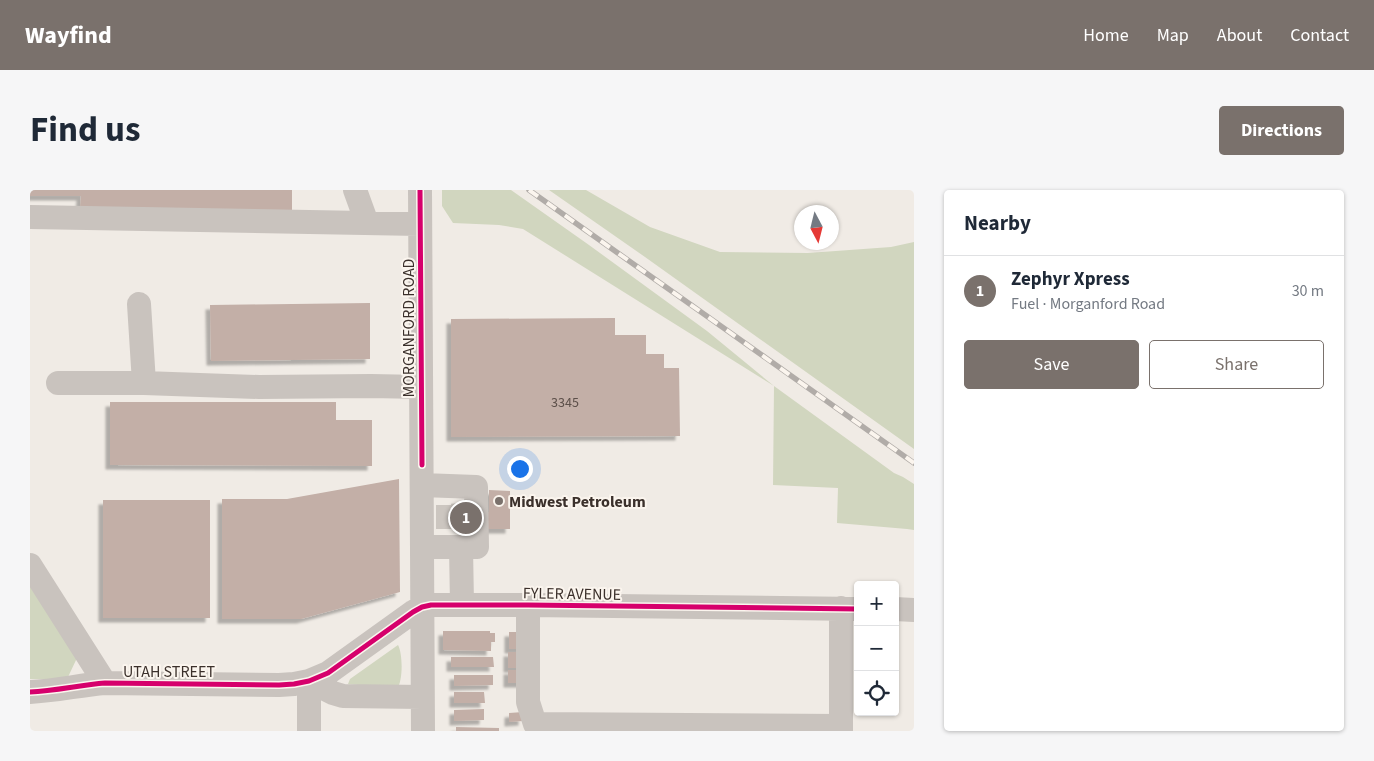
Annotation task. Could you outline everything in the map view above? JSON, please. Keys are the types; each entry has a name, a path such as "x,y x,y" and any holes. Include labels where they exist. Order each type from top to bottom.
{"street":[{"path":"356,190 367,223"},
{"name":"MORGANFORD ROAD","path":"420,190 423,731"},
{"path":"30,217 420,224"},
{"path":"139,304 144,383"},
{"path":"58,383 144,383 259,387 421,387"},
{"path":"422,485 456,498 476,487 477,547 458,538 422,547"},
{"path":"458,538 462,604"},
{"path":"30,565 105,684"},
{"name":"FYLER AVENUE","path":"309,681 328,673 403,618 422,607 462,604 850,608"},
{"path":"528,605 528,702 536,727 842,729 850,608"},
{"path":"899,609 914,610"},
{"path":"308,731 309,681 332,693 344,696 422,696"},
{"name":"UTAH STREET","path":"30,692 105,684 279,685 309,681"}],"green space":[{"path":"442,190 511,190 707,331 774,386 523,229 499,225 453,223 442,206"},
{"path":"549,190 586,190 650,227 720,252 808,253 891,247 914,242 914,449 645,257"},
{"path":"774,386 894,473 914,484 914,530 837,523 838,488 773,485"},
{"path":"30,586 77,658 68,677 64,679 30,679"},
{"path":"398,645 402,667 397,689 348,684 350,679"}],"building":[{"path":"30,190 292,190 292,210 80,208 81,196 30,196"},
{"path":"370,303 370,359 211,361 210,305"},
{"path":"615,318 615,335 646,335 646,354 664,354 664,368 679,368 680,436 451,437 451,319"},
{"path":"110,402 336,402 336,420 372,420 372,466 110,465"},
{"path":"399,479 400,592 301,619 222,619 222,499 287,499"},
{"name":"Midwest Petroleum","path":"489,490 510,491 510,529 485,529 485,512 489,512"},
{"path":"103,500 210,500 210,618 103,618"},
{"path":"443,631 490,631 490,633 495,633 495,642 491,642 491,651 443,650"},
{"path":"509,632 523,632 523,649 509,649"},
{"path":"508,652 523,652 523,668 508,668"},
{"path":"451,657 493,657 494,667 451,667"},
{"path":"508,670 523,670 523,683 508,683"},
{"path":"454,675 493,675 493,685 454,686"},
{"path":"454,692 484,692 485,703 454,703"},
{"path":"484,709 484,720 454,721 454,710"},
{"path":"523,712 523,721 509,722 509,713"},
{"path":"456,727 499,728 499,731 456,731"}],"tunnel":[{"path":"463,503 465,533"},
{"path":"448,505 448,533"}],"railway":[{"path":"529,190 914,463"}],"cycle path":[{"path":"420,190 422,465"},
{"path":"30,692 105,683 279,685 309,681 328,673 413,612 431,605 854,609"}],"place":[{"name":"Midwest Petroleum","path":"499,501"},
{"name":"Zephyr Xpress","path":"466,518"}]}
